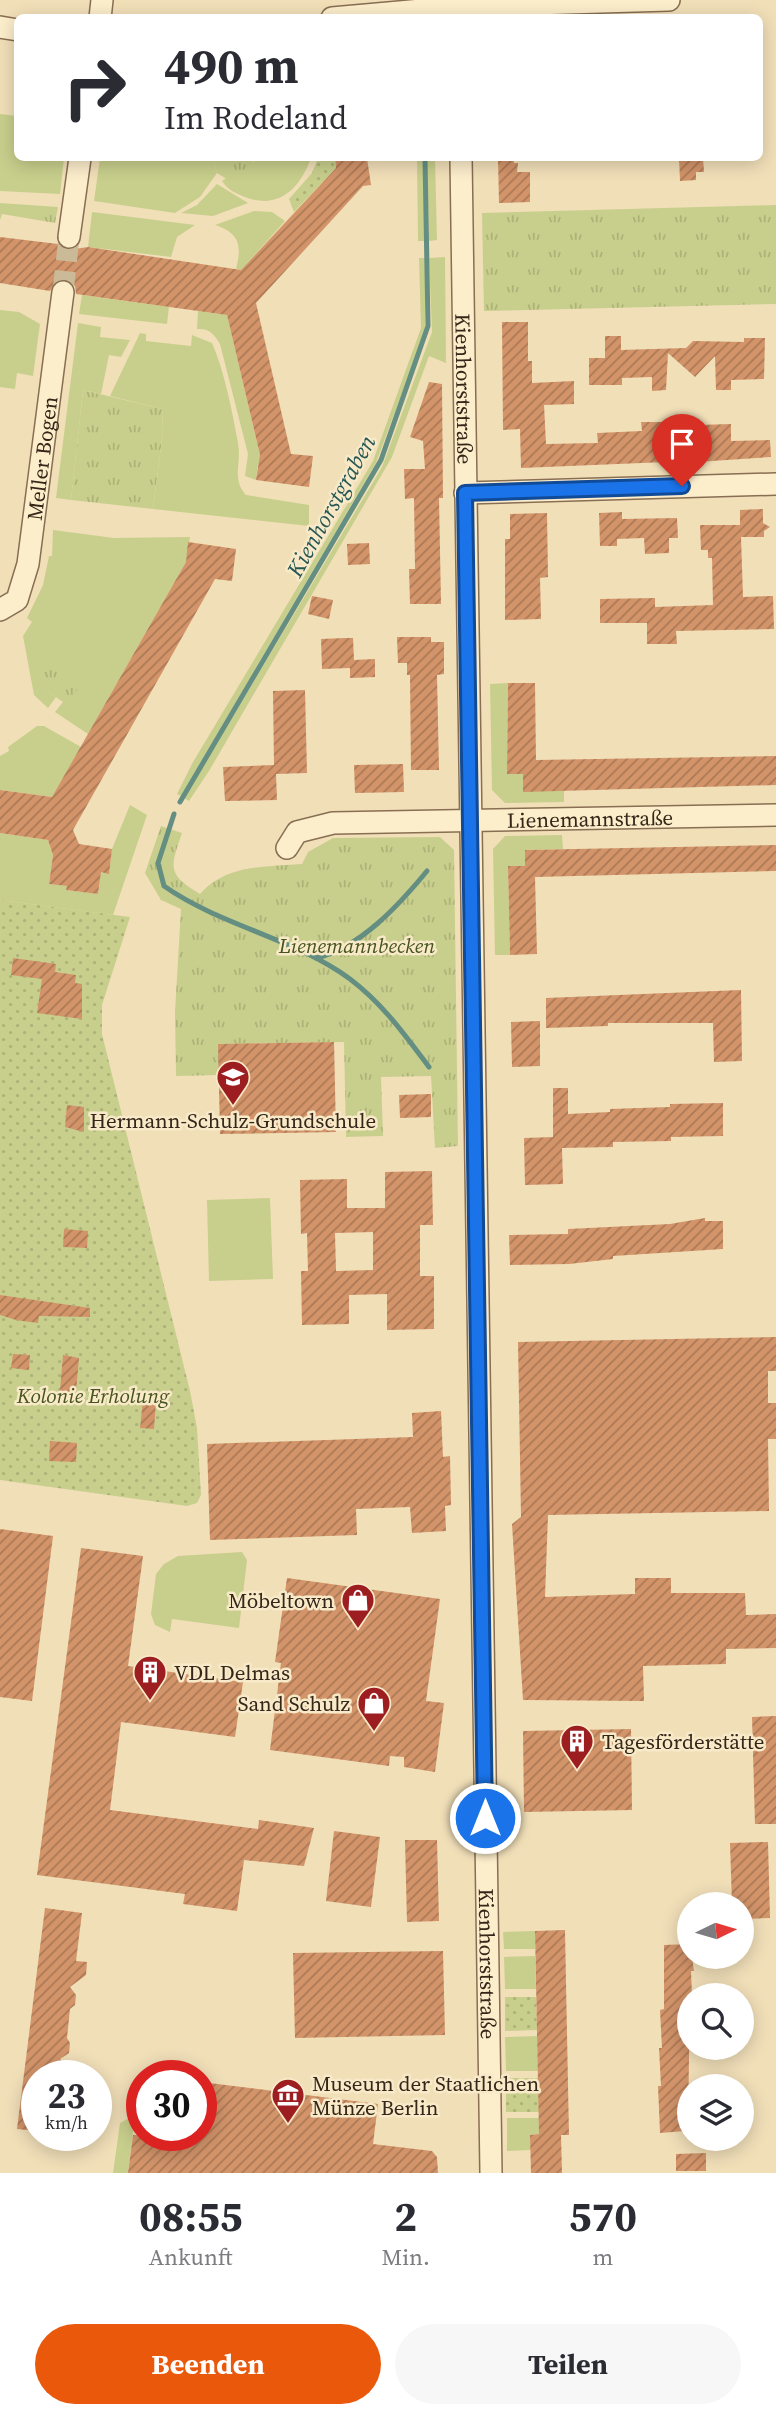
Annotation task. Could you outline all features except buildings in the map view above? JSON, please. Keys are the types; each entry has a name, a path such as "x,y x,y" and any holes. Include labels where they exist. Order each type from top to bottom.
{"street":[{"path":"386,14 670,0"},
{"path":"69,237 80,161"},
{"name":"Kienhorststraße","path":"461,161 491,2173"},
{"name":"Meller Bogen","path":"0,610 18,600 28,564 63,292"},
{"path":"465,493 776,484"},
{"name":"Lienemannstraße","path":"287,848 298,832 333,823 776,815"}],"green space":[{"path":"0,114 14,116 14,161 64,161 60,194 0,191"},
{"path":"100,161 214,161 217,173 200,197 175,213 94,201"},
{"path":"214,161 253,161 248,177 231,182 217,173"},
{"path":"255,161 310,161 301,179 277,199 268,201 241,196 222,181"},
{"path":"317,161 335,161 336,168 294,212 289,199 312,173"},
{"path":"417,161 423,161 425,241 418,241"},
{"path":"427,161 435,161 437,240 429,241"},
{"path":"217,184 248,203 213,216 181,213 197,205"},
{"path":"0,203 58,207 55,223 2,214 0,220"},
{"path":"776,205 776,304 484,311 482,213"},
{"path":"254,211 272,212 285,221 241,270 236,269 239,254 237,241 230,232 215,225"},
{"path":"92,212 195,225 177,237 171,257 88,247"},
{"path":"445,257 446,363 429,356 392,457 189,801 184,798 382,467 432,332 429,258"},
{"path":"419,258 425,258 425,331 376,463 181,796 177,794 193,762 373,461 421,328"},
{"path":"82,295 169,307 167,324 79,314"},
{"path":"0,310 19,312 40,324 33,376 17,373 15,389 0,387"},
{"path":"198,311 227,315 262,464 258,464 256,480 245,476 248,454 220,344 211,332 197,329"},
{"path":"78,323 101,327 100,337 130,340 121,357 109,355 101,394 83,390 71,500 56,498"},
{"path":"140,333 146,334 146,341 191,346 192,335 212,343 233,418 239,450 238,477 242,489 246,495 309,505 309,526 153,509 163,431 162,409 110,396"},
{"path":"83,390 162,409 163,431 153,509 71,500"},
{"path":"53,530 114,538 190,537 186,562 88,734 55,712 63,702 68,702 44,689 56,697 48,708 34,695 23,636 32,622 27,618 43,585 49,556 52,556"},
{"path":"51,658 69,663 82,672 81,684 68,702 63,702 44,689 37,670"},
{"path":"508,683 507,774 523,774 523,791 564,791 564,802 505,803 492,790 490,684"},
{"path":"37,726 44,726 81,747 52,797 0,790 0,756"},
{"path":"130,805 147,815 113,915 0,900 0,833 48,840 53,855 49,884 67,886 67,890 98,894 101,872 109,873 112,849"},
{"name":"Lienemannbecken","path":"161,826 182,833 175,854 174,869 182,881 200,894 210,884 234,872 302,864 308,852 333,838 440,837 454,850 458,1146 435,1148 431,1076 381,1077 383,1136 346,1137 344,1042 219,1044 219,1075 176,1076 175,1012 181,909 161,900 145,873"},
{"path":"562,835 563,849 525,850 525,866 508,866 510,955 495,955 493,849 505,836"},
{"name":"Kolonie Erholung","path":"0,900 130,917 102,1005 102,1034 190,1391 197,1428 201,1495 197,1503 187,1506 0,1480"},
{"path":"270,1198 273,1279 209,1281 207,1200"},
{"path":"242,1552 247,1560 239,1628 172,1619 170,1632 155,1625 151,1614 156,1574 164,1564 178,1556"},
{"path":"535,1931 535,1949 504,1949 503,1932"},
{"path":"535,1956 536,1989 505,1989 504,1957"},
{"path":"505,1997 536,1997 537,2030 505,2031"},
{"path":"537,2036 538,2071 506,2071 505,2037"},
{"path":"506,2078 538,2078 539,2112 506,2112"},
{"path":"507,2118 539,2118 539,2134 530,2135 531,2150 507,2151"},
{"path":"126,2120 126,2151 131,2151 128,2173 113,2173 120,2123"}],"waterway":[{"name":"Kienhorstgraben","path":"180,802 381,460 428,326 425,161"},
{"name":"Kienhorstgraben","path":"174,814 158,863 164,886 209,912 305,953 350,979 383,1009 429,1067"},
{"path":"316,958 332,953 363,935 391,911 427,871"}],"tunnel":[{"path":"63,292 69,237"}],"place":[{"name":"Hermann-Schulz-Grundschule","path":"233,1107"},
{"name":"Möbeltown","path":"358,1630"},
{"name":"VDL Delmas","path":"150,1702"},
{"name":"Sand Schulz","path":"374,1733"},
{"name":"Tagesförderstätte","path":"577,1771"},
{"name":"Museum der Staatlichen Münze Berlin","path":"288,2125"}],"route":[{"path":"485,1818 465,493 682,486"}]}
